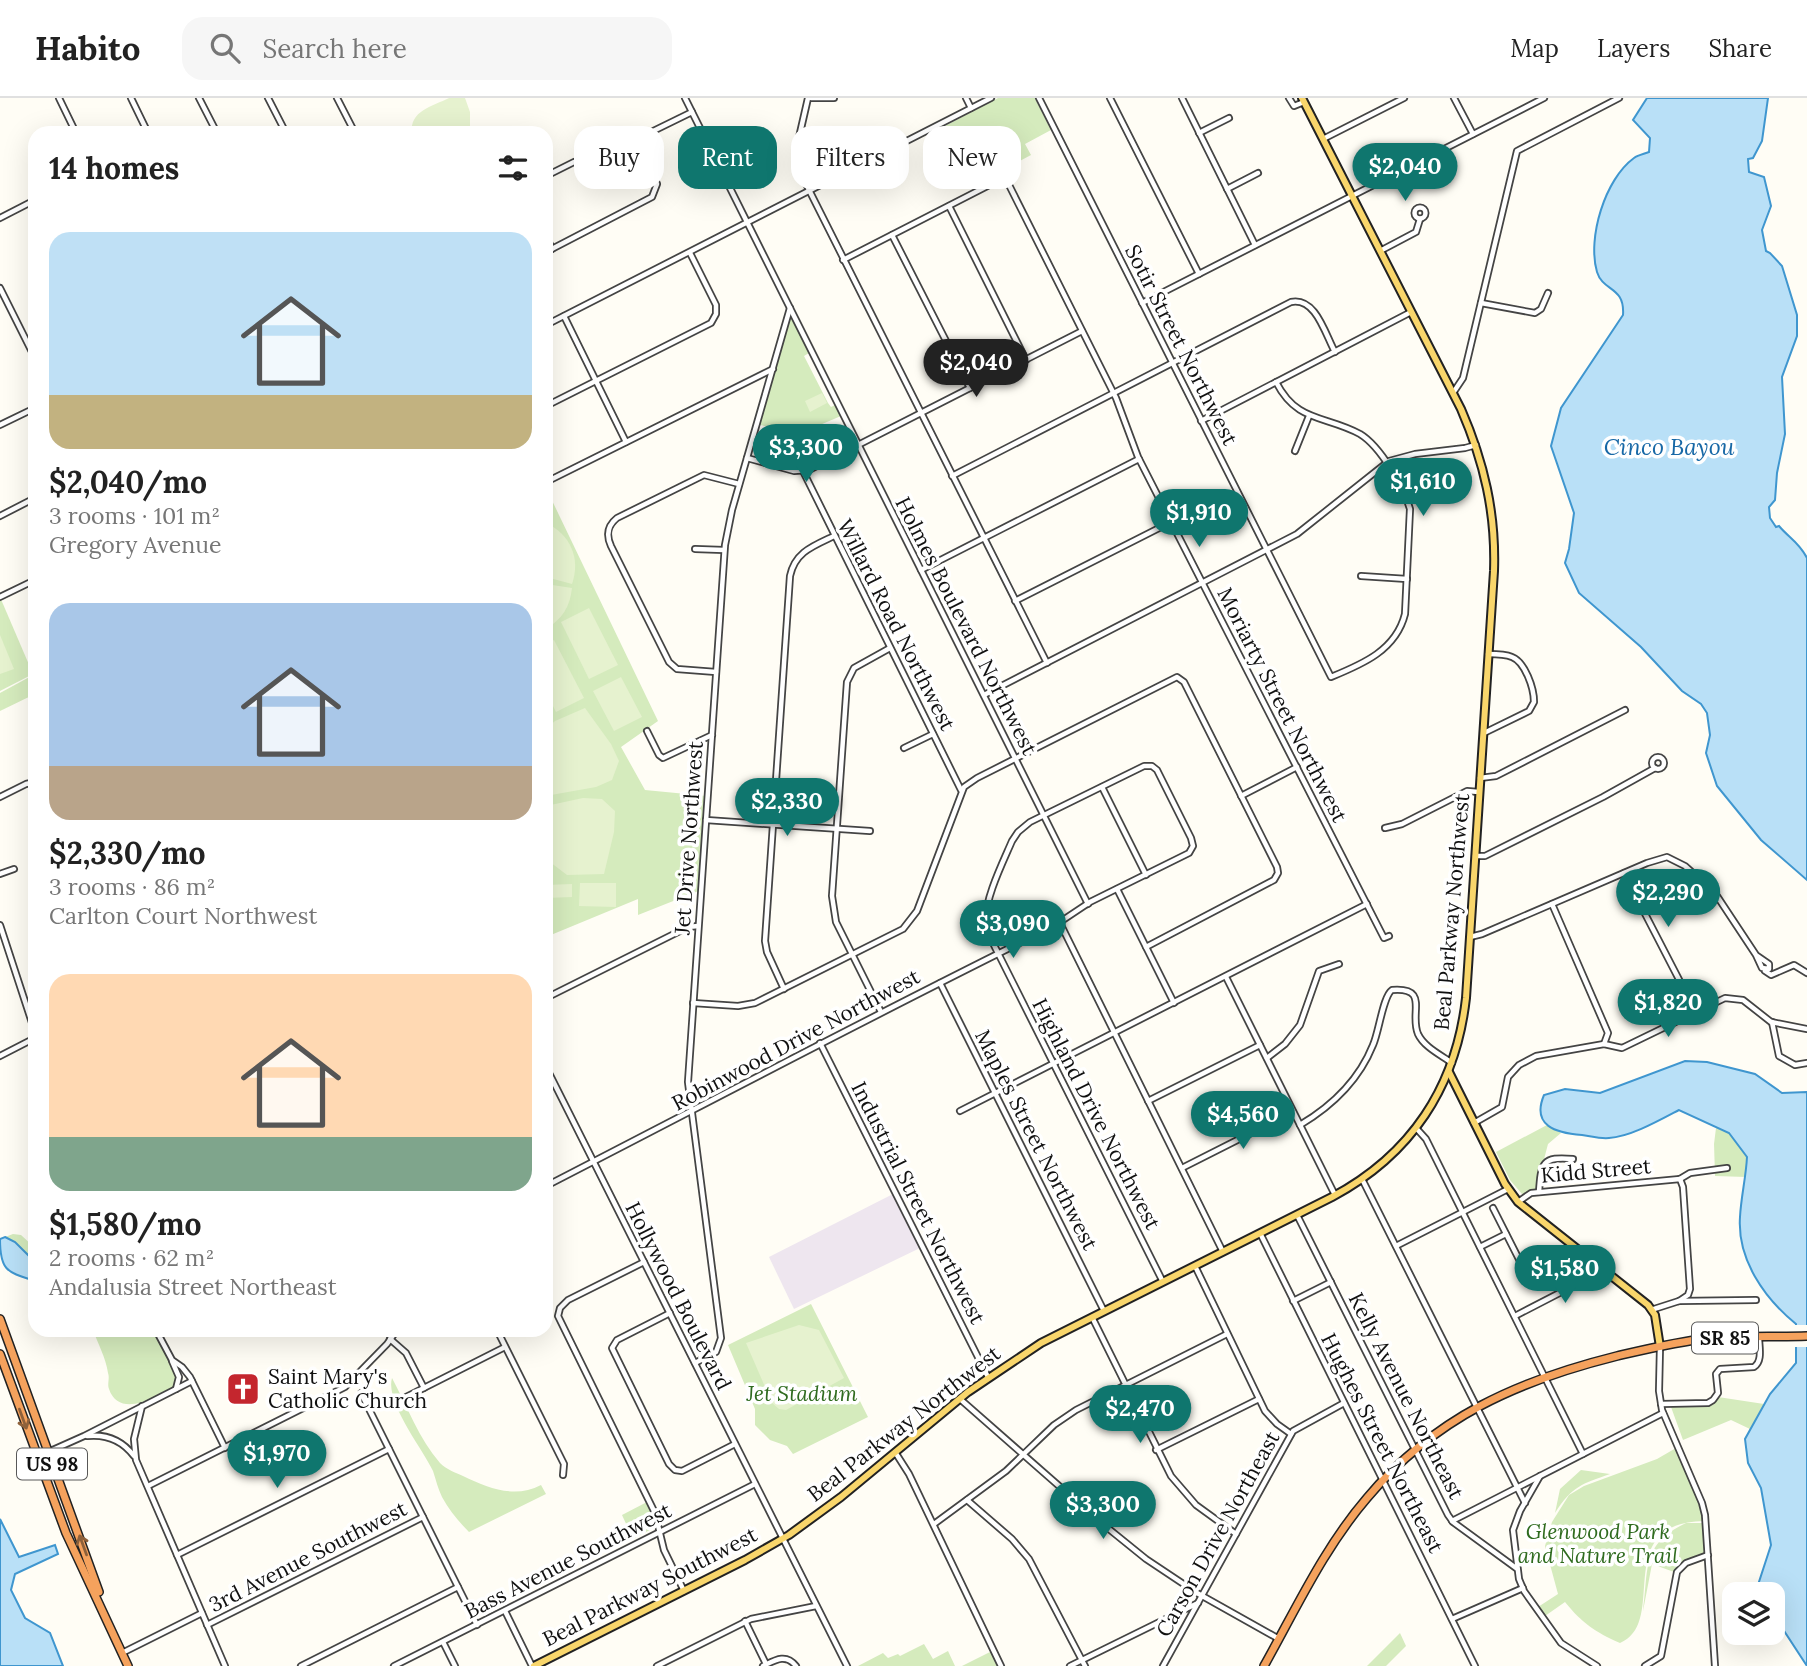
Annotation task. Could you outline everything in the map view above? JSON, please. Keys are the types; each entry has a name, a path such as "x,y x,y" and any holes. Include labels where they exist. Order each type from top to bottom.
{"highway":[{"name":"US 98","path":"0,1319 84,1547 104,1610 128,1666"},
{"name":"SR 85","path":"1264,1666 1336,1539 1383,1480 1415,1449 1478,1406 1545,1376 1660,1347 1709,1339 1807,1336"},
{"name":"US 98","path":"0,1354 78,1561 104,1610"},
{"path":"3,1364 14,1360"}],"main road":[{"name":"Beal Parkway Northwest","path":"783,1538 832,1505 960,1398 1041,1343 1297,1215 1362,1179 1392,1155 1416,1128 1449,1072 1464,1016 1494,556 1493,522 1486,477 1476,445 1303,100"},
{"path":"1449,1072 1508,1189 1518,1202 1651,1310 1655,1315 1660,1347"},
{"name":"Beal Parkway Southwest","path":"533,1666 783,1538"}],"street":[{"path":"59,98 73,126"},
{"path":"131,98 145,126"},
{"path":"200,98 214,126"},
{"path":"268,98 282,126"},
{"path":"337,98 351,126"},
{"name":"Holmes Boulevard Northwest","path":"685,98 1088,904"},
{"path":"835,98 810,98 797,146 799,168 1047,663"},
{"path":"966,98 971,108"},
{"path":"553,322 991,98"},
{"name":"Sotir Street Northwest","path":"1039,98 1329,676 1377,655 1394,640 1405,614 1408,579"},
{"path":"1110,98 1199,274"},
{"path":"1182,98 1255,244"},
{"path":"1289,98 1294,106 1303,100"},
{"path":"1323,139 1404,98"},
{"path":"1454,98 1473,134"},
{"path":"1142,303 1544,98"},
{"path":"1452,393 1463,378 1518,149 1619,98"},
{"path":"553,248 652,197 657,184 638,142 643,136 692,112"},
{"path":"1199,133 1229,118"},
{"path":"553,172 574,162"},
{"path":"1227,189 1258,173"},
{"name":"Moriarty Street Northwest","path":"949,206 1005,177 1114,393 1139,459 1384,938 1389,936"},
{"path":"0,218 28,206"},
{"path":"844,260 949,206 1026,360"},
{"path":"1380,251 1414,234 1419,228 1420,219"},
{"path":"892,235 970,388"},
{"path":"553,402 688,335 715,318 716,305 690,253"},
{"path":"0,288 28,344"},
{"path":"1481,303 1535,313 1541,309 1548,293"},
{"path":"952,476 1297,300 1311,305 1335,352"},
{"name":"Jet Drive Northwest","path":"695,1363 716,1352 721,1338 688,1082 724,550 739,484 790,308"},
{"path":"1201,421 1411,312"},
{"path":"564,316 626,442"},
{"path":"747,458 803,471 1082,331"},
{"path":"553,478 772,369"},
{"path":"1276,382 1287,400 1308,416 1362,435 1373,444 1405,494 1410,509 1408,579 1361,576"},
{"path":"0,425 28,411"},
{"path":"1295,450 1308,416"},
{"path":"984,695 1306,529 1386,463 1405,456 1476,445"},
{"path":"921,570 1139,459"},
{"name":"Willard Road Northwest","path":"803,471 962,791"},
{"path":"716,672 677,669 669,662 607,534 610,524 617,517 700,477 709,475 739,484"},
{"path":"0,516 28,502"},
{"path":"1015,601 1171,522"},
{"path":"784,989 767,953 765,941 790,576 794,561 804,551 834,536"},
{"path":"695,549 724,550"},
{"path":"0,597 28,583"},
{"path":"881,1012 836,922 832,902 847,682 854,668 890,648"},
{"path":"1483,734 1529,711 1535,698 1528,678 1516,659 1508,655 1488,654"},
{"path":"693,1003 750,1004 903,929 915,916 964,787 976,778 1177,677 1184,682 1277,867 1276,878 1146,947"},
{"path":"1480,778 1496,776 1625,710"},
{"path":"647,731 663,758 712,735"},
{"path":"904,748 933,734"},
{"name":"Robinwood Drive Northwest","path":"553,1182 820,1043 1060,923 1088,904 1189,853 1193,846 1192,838 1157,770 1152,766 1144,766 1044,816"},
{"path":"1241,796 1297,767"},
{"path":"1475,856 1485,856 1634,781 1654,768"},
{"path":"0,797 28,784"},
{"path":"1102,787 1146,875"},
{"path":"1385,828 1402,824 1467,791 1479,792"},
{"name":"Highland Drive Northwest","path":"1044,816 1024,826 1012,841 987,904 986,924 1163,1282"},
{"path":"706,820 870,831"},
{"path":"1470,937 1667,857 1677,860 1715,893 1765,970 1771,975 1794,965 1807,973"},
{"path":"0,874 14,869"},
{"path":"1624,873 1688,997"},
{"path":"1117,889 1174,1003"},
{"path":"960,1111 1367,904"},
{"path":"1552,904 1608,1033 1604,1044"},
{"path":"1060,923 1223,1252"},
{"path":"0,925 28,1005"},
{"path":"553,994 688,927 698,926"},
{"path":"1267,1058 1285,1044 1300,1025 1319,971 1339,964"},
{"path":"1226,976 1335,1195"},
{"name":"Maples Street Northwest","path":"940,983 1104,1311"},
{"path":"1300,1125 1332,1102 1355,1077 1374,1044 1387,994 1392,990 1405,989 1412,993 1417,1002 1416,1028 1419,1034 1430,1047 1452,1063"},
{"path":"1475,1123 1502,1107 1508,1077 1525,1060 1604,1044 1622,1048 1726,998 1743,1000 1772,1021 1807,1029"},
{"path":"1772,1021 1779,1056 1795,1065 1807,1063"},
{"path":"0,1056 28,1042"},
{"name":"Industrial Street Northwest","path":"820,1043 988,1377"},
{"path":"1148,1101 1260,1045"},
{"name":"Hollywood Boulevard","path":"553,1081 847,1666"},
{"path":"1182,1168 1294,1112"},
{"path":"1416,1128 1426,1139 1583,1454"},
{"path":"1539,1189 1541,1173 1549,1158 1573,1159"},
{"name":"Kidd Street","path":"1518,1202 1539,1189 1680,1179 1690,1173 1727,1168"},
{"path":"1362,1179 1525,1503"},
{"path":"1651,1310 1679,1301 1688,1295 1690,1289 1683,1187 1680,1179"},
{"path":"1396,1247 1508,1189"},
{"path":"1493,1208 1530,1281"},
{"name":"Kelly Avenue Northeast","path":"1297,1215 1452,1521 1516,1567"},
{"name":"Hughes Street Northeast","path":"1259,1233 1475,1666"},
{"path":"1480,1247 1506,1234"},
{"path":"644,1262 568,1300 559,1310 560,1322 655,1513 664,1550 684,1591"},
{"path":"1195,1266 1259,1399 1270,1418 1292,1434"},
{"path":"1515,1316 1604,1270"},
{"path":"1293,1301 1331,1282"},
{"path":"1679,1301 1756,1300"},
{"path":"670,1313 617,1340 613,1345 613,1353 675,1471 682,1471 735,1444"},
{"path":"1092,1317 1171,1476 1187,1496 1236,1534"},
{"path":"934,1524 1006,1471 1064,1418 1227,1334"},
{"path":"160,1337 179,1377 176,1390"},
{"path":"500,1337 564,1464 563,1475"},
{"path":"1661,1404 1708,1403 1713,1400 1718,1393 1716,1374 1720,1369 1758,1365 1759,1337"},
{"path":"148,1486 345,1387 390,1339 406,1353 424,1388"},
{"path":"406,1397 505,1346"},
{"path":"1660,1347 1663,1413 1702,1503 1706,1519 1715,1663 1709,1666"},
{"path":"172,1360 182,1367 192,1381 225,1448"},
{"path":"37,1457 192,1381"},
{"path":"361,1393 477,1625"},
{"path":"960,1398 1120,1539 1202,1596 1279,1639"},
{"path":"1156,1450 1259,1399"},
{"name":"Carson Drive Northeast","path":"1163,1666 1292,1434 1301,1425 1344,1403"},
{"path":"136,1460 134,1439 142,1406"},
{"path":"1452,1521 1663,1413"},
{"path":"84,1436 114,1439 136,1460 225,1666"},
{"path":"177,1555 389,1449"},
{"path":"895,1452 934,1524 1001,1666"},
{"path":"1539,1476 1513,1530 1516,1567 1522,1588 1561,1643 1597,1666"},
{"name":"Bass Avenue Southwest","path":"394,1666 755,1484"},
{"path":"967,1500 1012,1539 1029,1559 1085,1666"},
{"name":"3rd Avenue Southwest","path":"207,1625 423,1517"},
{"path":"1644,1666 1661,1656 1677,1572 1686,1563 1708,1555"},
{"path":"301,1666 458,1587"},
{"path":"1452,1619 1522,1588"},
{"path":"1070,1666 1199,1602"},
{"path":"657,1666 745,1621 816,1606"},
{"path":"505,1611 533,1666"},
{"name":"3rd Avenue Southwest","path":"122,1653 202,1614"},
{"path":"1173,1614 1188,1621"},
{"path":"745,1621 765,1665 785,1658 796,1666"},
{"path":"443,1642 455,1666"}],"shaded area":[{"path":"893,1194 920,1248 794,1309 769,1257"}],"green space":[{"path":"449,98 465,98 470,112 470,126 412,126 418,114"},
{"path":"998,98 1035,98 1051,130 1025,144 1031,155 1021,160 1021,126 945,126"},
{"path":"791,316 809,353 804,356 828,403 831,407 835,405 841,416 801,433 760,425"},
{"path":"822,393 827,403 810,412 805,401"},
{"path":"553,503 658,721 621,747 645,790 707,796 701,890 638,915 638,899 553,934"},
{"path":"553,527 567,540 574,556 572,584 553,579"},
{"path":"553,585 572,588 564,612 553,624"},
{"path":"0,597 28,662 28,677 0,691"},
{"path":"589,608 618,665 589,679 561,622"},
{"path":"0,635 14,669 0,674"},
{"path":"553,640 584,698 556,712 553,706"},
{"path":"621,677 642,717 614,731 593,691"},
{"path":"28,678 28,697 0,711 0,693"},
{"path":"585,708 611,744 619,761 612,780 596,787 553,795 555,721"},
{"path":"583,798 602,799 615,811 614,832 604,874 567,875 553,864 553,804"},
{"path":"580,883 616,883 616,907 579,906"},
{"path":"572,884 572,897 553,898 553,885"},
{"path":"1547,1125 1561,1133 1548,1144 1536,1190 1522,1194 1510,1180 1496,1152"},
{"path":"1716,1128 1729,1133 1747,1157 1746,1177 1715,1176"},
{"path":"21,1235 28,1242 28,1255 15,1242 5,1237"},
{"name":"Jet Stadium","path":"811,1304 868,1417 793,1454 787,1446 770,1440 755,1425 755,1409 728,1345"},
{"path":"799,1325 819,1330 844,1378 786,1410 779,1409 772,1403 746,1343"},
{"path":"96,1337 158,1337 177,1378 173,1387 158,1396 139,1403 121,1403 114,1398 108,1387 106,1362"},
{"path":"392,1378 420,1433 442,1465 492,1488 521,1491 541,1485 546,1494 469,1532 445,1502 433,1471 399,1412 391,1388"},
{"path":"1718,1397 1764,1404 1750,1429 1731,1420 1683,1440 1671,1407 1708,1403"},
{"name":"Glenwood Park and Nature Trail","path":"1676,1448 1696,1494 1704,1521 1675,1526 1658,1538 1649,1555 1641,1615 1634,1632 1620,1643 1590,1626 1565,1602 1545,1616 1538,1607 1558,1594 1545,1546 1552,1522 1569,1495 1584,1486 1657,1459"},
{"path":"1581,1470 1610,1474 1578,1487 1555,1513 1560,1489"},
{"path":"647,1502 657,1526 633,1539 622,1515"},
{"path":"1686,1523 1703,1523 1705,1553 1682,1563 1674,1572 1652,1564 1643,1611 1647,1570 1654,1549 1671,1531"},
{"path":"1400,1633 1406,1646 1386,1666 1367,1666"},
{"path":"924,1644 933,1659 948,1651 955,1666 858,1666 883,1653 888,1658 898,1654 900,1656"},
{"path":"992,1651 999,1666 962,1666"}],"water":[{"name":"Cinco Bayou","path":"1647,98 1768,98 1762,141 1753,158 1748,159 1749,172 1764,177 1771,206 1762,230 1766,251 1782,266 1797,315 1797,336 1782,377 1785,434 1775,500 1769,507 1770,518 1776,527 1779,526 1797,544 1807,558 1807,880 1761,840 1717,786 1706,753 1710,735 1707,713 1701,704 1682,691 1641,647 1579,593 1565,563 1574,513 1551,446 1561,408 1623,315 1621,299 1597,272 1594,243 1601,210 1615,180 1634,158 1649,152 1650,138 1633,120"},
{"path":"1685,1061 1707,1062 1755,1074 1782,1093 1807,1092 1807,1666 1785,1632 1785,1582 1759,1582 1771,1545 1761,1488 1748,1463 1745,1439 1770,1394 1796,1363 1796,1324 1763,1290 1743,1248 1740,1217 1747,1157 1729,1133 1679,1110 1635,1131 1606,1138 1555,1130 1543,1121 1541,1106 1544,1095 1565,1089 1600,1093"},
{"path":"5,1237 15,1242 28,1255 28,1279 7,1269 2,1258 0,1239"},
{"path":"0,1519 19,1557 55,1545 58,1554 15,1574 11,1590 25,1618 50,1633 63,1666 0,1666"}],"pier":[{"path":"1792,1325 1807,1325 1807,1347 1792,1347"}],"place":[{"name":"Saint Mary's Catholic Church","path":"243,1389"}]}
